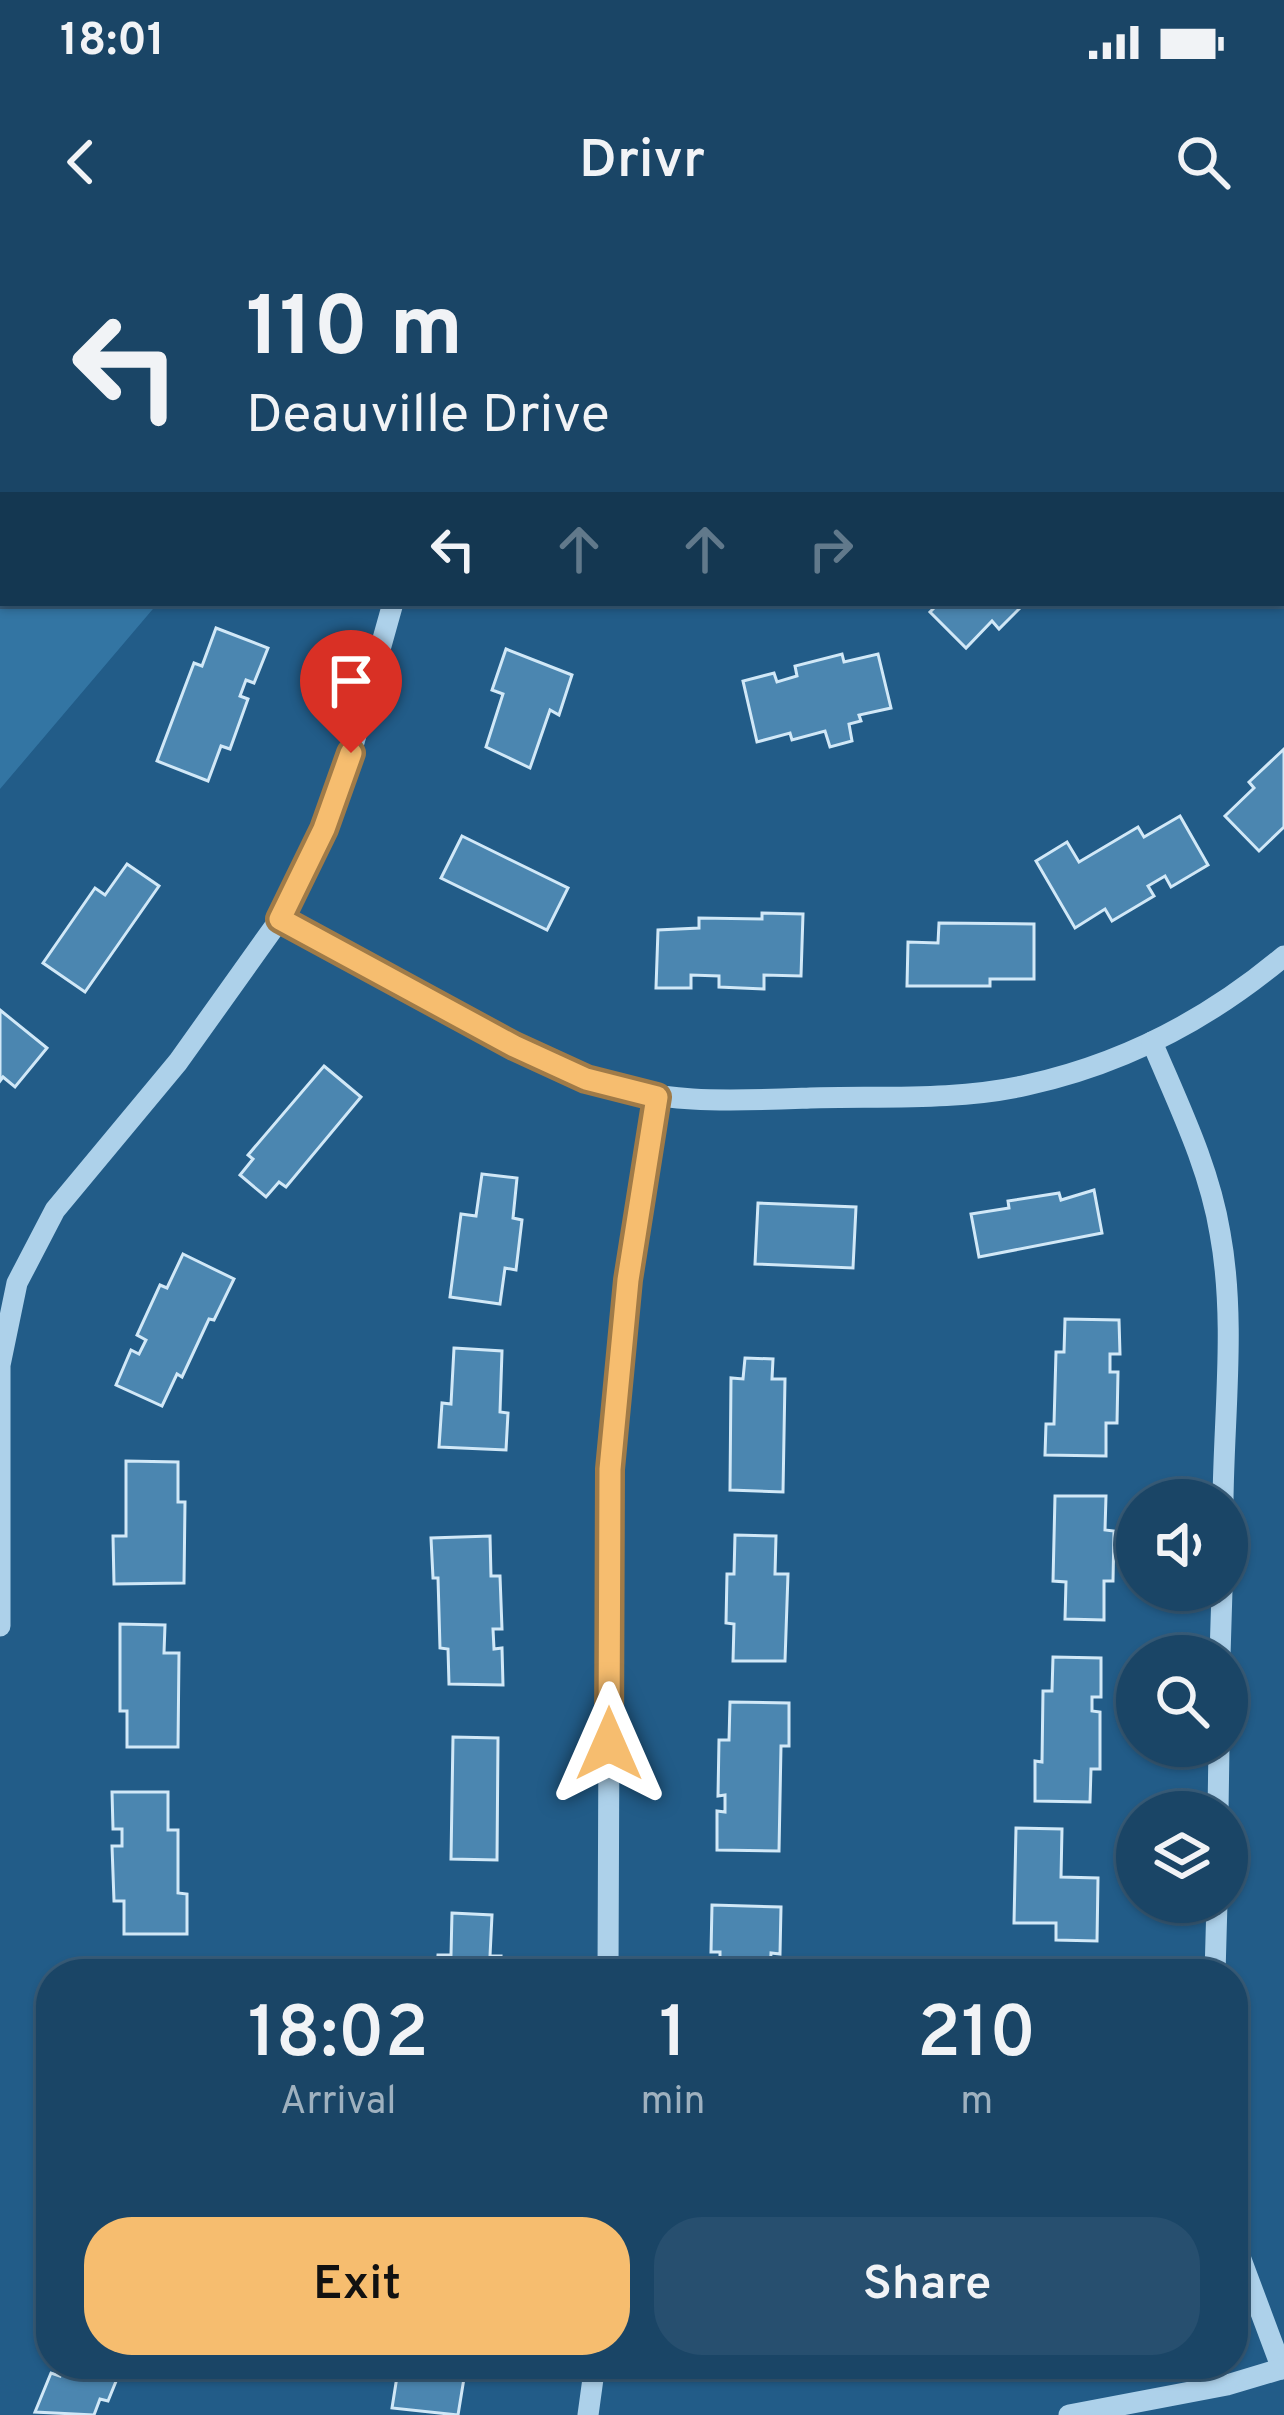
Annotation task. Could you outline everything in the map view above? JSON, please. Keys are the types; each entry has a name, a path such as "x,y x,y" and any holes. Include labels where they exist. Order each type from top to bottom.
{"street":[{"path":"0,1625 0,1364 17,1283 55,1210 178,1061 280,919 338,791 392,606"},
{"path":"280,919 514,1046 586,1079 657,1097 713,1101 963,1094 1024,1086 1152,1042 1215,1011 1284,956"},
{"path":"1152,1042 1201,1157 1220,1233 1226,1298 1223,1479"},
{"path":"608,1959 610,1469 628,1280 657,1097"},
{"path":"1215,1959 1216,1923"},
{"path":"1248,2277 1283,2368 1248,2379"},
{"path":"588,2415 593,2379"},
{"path":"1069,2415 1247,2379"}],"shaded area":[{"path":"0,606 155,606 0,789"}],"building":[{"path":"936,606 1022,606 999,629 992,621 966,648 930,612"},
{"path":"216,628 268,648 254,683 246,680 240,696 248,699 230,749 221,746 208,781 157,761 194,663 202,666"},
{"path":"506,649 572,675 559,715 550,710 530,768 486,747 503,694 492,690"},
{"path":"842,654 844,662 878,654 891,708 859,715 861,721 849,724 852,741 830,747 825,731 792,740 790,733 757,742 743,681 774,673 777,682 797,676 795,666"},
{"path":"1284,749 1284,827 1259,851 1225,816 1254,788 1249,782"},
{"path":"1180,816 1208,865 1171,887 1165,876 1148,886 1154,896 1112,921 1105,909 1075,928 1036,861 1067,842 1079,862 1138,827 1144,837"},
{"path":"462,836 568,888 547,930 441,878"},
{"path":"127,864 159,886 85,992 43,963 95,888 105,895"},
{"path":"762,913 803,914 801,976 764,975 764,989 719,987 719,976 691,975 691,988 656,988 658,930 699,928 699,918 762,919"},
{"path":"939,923 1034,924 1034,979 990,979 990,986 907,986 908,942 938,943"},
{"path":"0,1010 47,1048 15,1087 3,1077 0,1081"},
{"path":"324,1066 361,1097 286,1187 279,1182 266,1197 240,1175 253,1159 248,1155"},
{"path":"482,1174 517,1178 513,1218 522,1220 516,1270 505,1268 500,1304 450,1297 461,1214 476,1216"},
{"path":"1094,1190 1102,1233 979,1257 971,1214 1009,1208 1008,1201 1059,1193 1061,1200"},
{"path":"758,1203 856,1207 853,1268 755,1264"},
{"path":"183,1254 234,1279 162,1406 116,1385 131,1350 139,1354 146,1340 137,1335 160,1285 167,1288"},
{"path":"1065,1319 1119,1320 1120,1354 1110,1354 1110,1372 1118,1372 1117,1423 1106,1423 1106,1456 1045,1455 1046,1424 1054,1424 1056,1352 1064,1352"},
{"path":"454,1348 502,1351 500,1412 508,1413 506,1450 439,1447 442,1403 451,1404"},
{"path":"745,1358 773,1359 772,1379 785,1379 783,1492 730,1490 731,1378 743,1379"},
{"path":"126,1461 178,1462 178,1502 185,1502 184,1583 114,1584 113,1536 126,1536"},
{"path":"1055,1496 1106,1496 1105,1530 1114,1531 1113,1581 1104,1581 1104,1620 1065,1619 1066,1582 1053,1581"},
{"path":"735,1535 776,1536 775,1574 788,1574 785,1661 733,1661 734,1624 726,1623 727,1574 734,1574"},
{"path":"490,1536 491,1576 500,1576 502,1629 493,1629 494,1649 502,1648 503,1685 449,1684 448,1649 440,1648 438,1578 433,1578 431,1538"},
{"path":"120,1624 165,1625 164,1653 179,1653 178,1747 127,1747 127,1711 120,1711"},
{"path":"1053,1657 1101,1658 1101,1697 1092,1697 1092,1711 1100,1712 1100,1769 1091,1769 1090,1802 1035,1801 1035,1761 1042,1762 1043,1691 1052,1691"},
{"path":"730,1702 789,1703 789,1746 781,1746 779,1851 717,1850 717,1811 725,1812 725,1795 718,1796 719,1740 729,1740"},
{"path":"453,1737 498,1738 497,1860 451,1859"},
{"path":"112,1792 168,1792 168,1830 178,1830 178,1893 187,1894 187,1934 124,1934 124,1901 114,1901 112,1846 122,1846 122,1829 113,1829"},
{"path":"1016,1828 1062,1829 1061,1877 1098,1878 1097,1941 1056,1940 1056,1923 1014,1923"},
{"path":"712,1905 781,1907 780,1954 771,1953 771,1959 720,1959 720,1952 711,1952"},
{"path":"452,1913 492,1915 490,1956 501,1959 438,1959 438,1955 451,1955"},
{"path":"49,2379 117,2379 108,2401 100,2399 94,2415 35,2412"},
{"path":"397,2379 464,2379 458,2415 392,2408"}],"route":[{"path":"351,753 324,829 280,919 514,1046 586,1079 657,1097 628,1280 610,1469 609,1744"}]}
